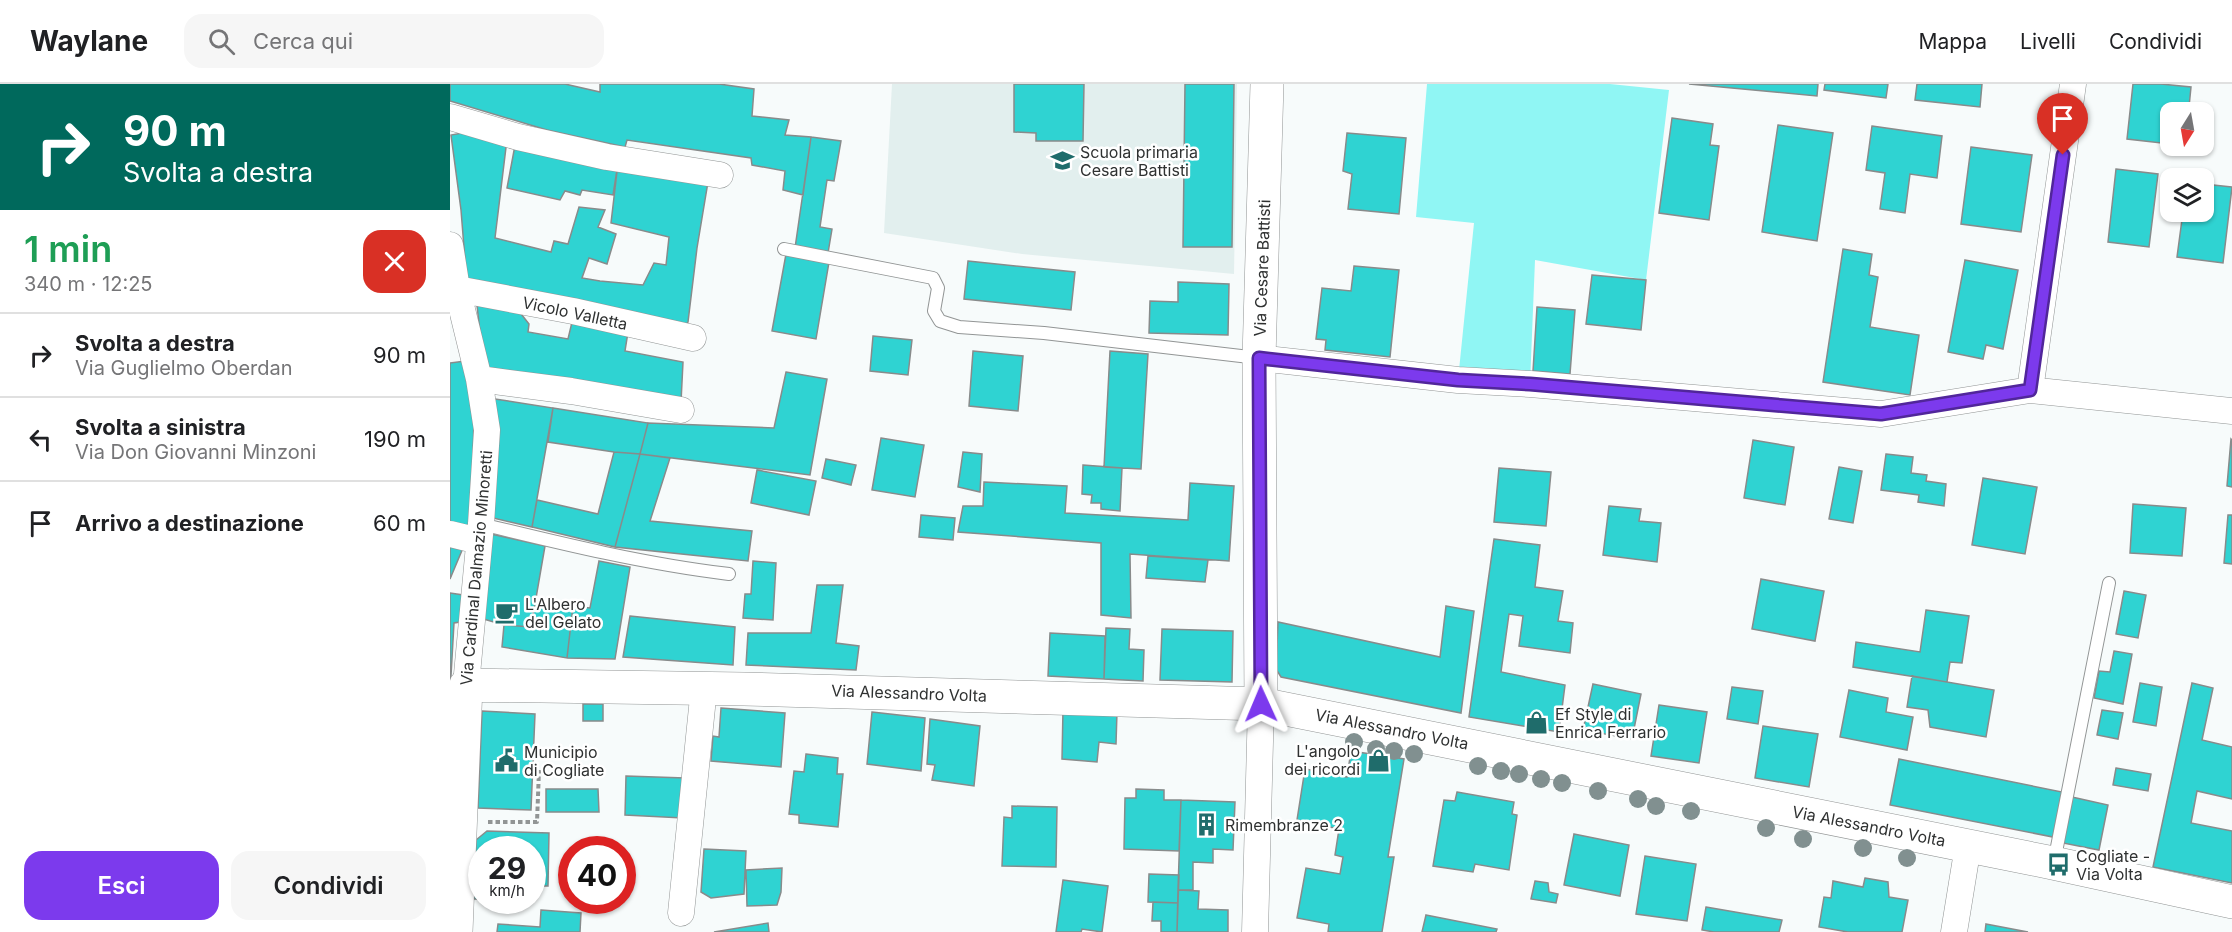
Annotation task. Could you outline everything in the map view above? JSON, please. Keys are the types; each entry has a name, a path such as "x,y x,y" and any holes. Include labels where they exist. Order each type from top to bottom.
{"street":[{"name":"Via Cesare Battisti","path":"1261,704 1259,358 1267,84"},
{"path":"2030,390 2073,84"},
{"path":"450,117 518,137 607,157 720,174"},
{"name":"Via Cardinal Dalmazio Minoretti","path":"451,251 457,289 461,350 479,380 487,430 466,685 457,725 460,821 456,932"},
{"name":"Vicolo Valletta","path":"457,289 573,310 693,338"},
{"path":"1259,358 1458,380 1881,414 2030,390 2232,411"},
{"path":"479,380 571,391 681,410"},
{"path":"450,534 480,532"},
{"name":"Via Alessandro Volta","path":"466,685 704,688 1261,704 2054,863 2232,902"},
{"path":"681,913 704,688"},
{"path":"1255,932 1261,704"},
{"path":"1954,932 1968,846"}],"lane":[{"path":"784,249 933,278 938,288 934,310 940,321 959,327 1044,333 1259,358"},
{"path":"480,532 572,546 675,568 729,574"},
{"path":"2054,863 2109,583"}],"path":[{"path":"460,821 537,822 539,770"}],"shaded area":[{"name":"Scuola primaria Cesare Battisti","path":"892,84 1237,84 1234,274 1022,254 884,233"},
{"path":"1427,84 1610,84 1669,90 1646,280 1535,260 1530,384 1458,380 1474,223 1416,217"}],"building":[{"path":"450,84 565,84 600,92 600,84 719,84 754,89 752,116 789,120 785,135 811,137 803,195 783,190 785,171 752,165 751,158 627,140 625,147 547,130 450,101"},
{"path":"1014,84 1084,84 1083,141 1036,141 1036,133 1014,132"},
{"path":"1185,84 1234,84 1232,247 1183,247"},
{"path":"1689,84 1818,84 1817,96"},
{"path":"1825,84 1888,84 1886,98 1824,90"},
{"path":"1917,84 1982,84 1980,107 1915,100"},
{"path":"2133,84 2191,87 2190,102 2160,102 2160,143 2127,139"},
{"path":"1672,118 1713,124 1710,145 1719,146 1709,220 1659,213"},
{"path":"1778,125 1833,133 1817,241 1762,232"},
{"path":"1872,126 1942,136 1937,178 1910,174 1905,213 1880,209 1885,173 1866,170"},
{"path":"473,131 507,139 495,238 551,252 554,241 568,244 579,207 605,210 598,227 616,234 607,264 589,258 582,278 643,285 654,263 666,265 669,237 611,223 618,163 709,176 688,322 685,327 467,285 461,210 451,135"},
{"path":"1347,133 1406,138 1399,214 1348,209 1352,174 1343,171"},
{"path":"811,137 841,141 834,181 827,180 820,227 832,229 828,253 795,248"},
{"path":"516,140 618,163 613,195 582,190 580,195 565,191 560,200 507,188"},
{"path":"1971,147 2032,155 2021,232 1961,224"},
{"path":"2116,169 2158,174 2149,247 2108,242"},
{"path":"2214,185 2232,187 2223,263 2177,257 2182,222 2214,222"},
{"path":"1843,249 1872,254 1869,275 1878,277 1870,327 1919,335 1910,395 1823,382"},
{"path":"786,254 829,262 816,339 772,331"},
{"path":"1965,260 2018,270 2003,349 1986,345 1983,359 1948,352"},
{"path":"968,261 1075,272 1071,310 964,299"},
{"path":"1354,266 1399,270 1390,357 1325,350 1326,340 1316,339 1322,288 1351,291"},
{"path":"1592,275 1646,280 1641,330 1586,324"},
{"path":"1178,282 1229,284 1228,335 1149,333 1150,301 1178,302"},
{"path":"477,305 518,310 529,324 528,332 568,339 573,318 628,332 625,351 683,362 681,402 484,369"},
{"path":"1537,307 1575,310 1570,374 1533,371"},
{"path":"873,336 912,340 908,375 870,371"},
{"path":"973,351 1023,356 1018,411 969,406"},
{"path":"1110,351 1148,354 1141,469 1104,467"},
{"path":"465,361 474,408 472,532 450,528 450,363"},
{"path":"786,372 827,379 810,475 640,454 648,423 774,428"},
{"path":"495,399 553,408 532,527 493,518"},
{"path":"553,408 648,423 640,454 548,442"},
{"path":"881,438 924,445 915,497 872,490"},
{"path":"1753,440 1794,447 1785,505 1744,498"},
{"path":"2232,440 2232,487 2227,486"},
{"path":"614,452 640,454 615,547 532,527 537,500 598,514"},
{"path":"963,452 982,454 980,492 958,487"},
{"path":"640,454 670,458 650,521 752,531 748,561 615,547"},
{"path":"1886,454 1913,457 1911,473 1927,475 1926,481 1946,484 1944,506 1918,502 1919,495 1881,490"},
{"path":"826,459 856,465 851,485 822,478"},
{"path":"1083,465 1122,468 1120,511 1101,509 1101,503 1091,503 1092,495 1082,494"},
{"path":"1839,467 1862,471 1853,523 1829,519"},
{"path":"1499,468 1551,472 1546,526 1494,522"},
{"path":"757,470 816,481 809,515 751,503"},
{"path":"1983,478 2037,487 2025,554 1972,545"},
{"path":"984,482 1067,486 1065,513 1188,520 1190,483 1234,486 1229,561 1130,554 1131,618 1101,615 1101,543 958,532 963,506 983,506"},
{"path":"2133,504 2186,508 2182,556 2130,553"},
{"path":"1609,506 1641,509 1639,521 1661,523 1657,562 1603,555"},
{"path":"921,515 955,518 953,540 919,537"},
{"path":"2228,515 2232,515 2232,564 2224,563"},
{"path":"491,534 545,546 531,627 504,625 480,618"},
{"path":"1494,539 1540,545 1535,587 1563,591 1558,621 1573,623 1570,653 1519,646 1523,616 1509,614 1501,672 1565,685 1559,732 1469,717"},
{"path":"450,544 463,548 450,579"},
{"path":"1148,556 1208,560 1205,582 1146,578"},
{"path":"599,561 630,567 615,659 567,658 573,606 590,608"},
{"path":"753,561 776,563 773,620 743,618 745,594 751,594"},
{"path":"1761,579 1824,591 1815,641 1752,629"},
{"path":"817,585 843,585 836,643 859,646 856,670 746,665 748,633 811,633"},
{"path":"2124,591 2146,595 2138,638 2116,634"},
{"path":"450,593 463,595 460,622 454,623 450,693"},
{"path":"535,603 573,606 567,658 502,647 504,625 531,627"},
{"path":"1446,606 1474,611 1461,713 1281,677 1276,669 1278,622 1440,657"},
{"path":"1926,610 1969,616 1962,663 1950,662 1947,682 1853,667 1856,642 1920,652"},
{"path":"630,616 735,627 733,665 623,657"},
{"path":"1106,628 1130,629 1129,649 1144,650 1143,681 1104,679"},
{"path":"1162,629 1233,631 1232,682 1160,680"},
{"path":"1050,633 1105,636 1104,679 1048,676"},
{"path":"2114,651 2132,654 2123,704 2094,698 2099,671 2110,672"},
{"path":"1912,676 1994,690 1986,737 1930,727 1928,710 1907,707"},
{"path":"2140,683 2162,687 2156,726 2133,722"},
{"path":"2192,683 2213,688 2202,740 2232,747 2232,799 2197,791 2191,823 2232,831 2232,883 2153,867"},
{"path":"1593,684 1641,694 1632,739 1583,730"},
{"path":"1732,687 1763,691 1758,724 1727,719"},
{"path":"1849,690 1888,698 1886,712 1913,717 1907,750 1840,737"},
{"path":"583,704 603,704 603,721 583,721"},
{"path":"1659,705 1707,712 1699,763 1651,756"},
{"path":"721,708 785,713 781,767 711,761 713,736 719,737"},
{"path":"1063,709 1117,712 1116,744 1099,742 1097,762 1062,759"},
{"path":"2102,710 2123,713 2118,739 2097,735"},
{"name":"Municipio di Cogliate","path":"482,711 535,714 531,810 478,808"},
{"path":"872,712 925,718 921,771 867,764"},
{"path":"930,719 980,726 974,786 932,780 935,765 927,764"},
{"path":"1763,726 1818,734 1809,787 1755,778"},
{"path":"1351,751 1404,759 1388,857 1394,857 1382,932 1328,932 1329,924 1297,918 1306,868 1340,874 1343,857 1335,855 1339,829 1297,820 1305,769 1347,777"},
{"path":"806,754 838,758 837,774 843,774 838,827 799,823 799,815 789,814 794,771 804,772"},
{"path":"1899,759 2062,792 2053,837 1890,805"},
{"path":"2116,768 2151,774 2148,791 2113,785"},
{"path":"626,776 685,778 683,818 625,815"},
{"path":"546,789 598,789 599,812 546,812"},
{"path":"1136,789 1164,790 1164,800 1181,800 1179,851 1124,849 1125,798 1136,798"},
{"path":"1457,792 1514,802 1512,814 1517,815 1509,870 1475,864 1473,872 1433,866 1444,800 1455,801"},
{"path":"2072,797 2108,805 2099,850 2063,843"},
{"name":"Rimembranze 2","path":"1181,800 1235,802 1233,850 1213,849 1213,863 1193,862 1193,890 1178,890"},
{"path":"1012,806 1057,807 1056,867 1002,866 1004,817 1012,818"},
{"path":"487,831 549,833 548,886 546,886 546,836 481,836"},
{"path":"1574,834 1629,845 1620,896 1564,885"},
{"path":"704,849 746,851 744,894 711,898 701,892"},
{"path":"1645,856 1696,864 1687,921 1636,914"},
{"path":"782,868 781,892 777,905 747,906 746,870"},
{"path":"1149,874 1179,875 1178,903 1148,902"},
{"path":"1865,878 1888,882 1889,897 1908,900 1902,932 1848,932 1819,927 1824,897 1831,898 1833,881 1863,887"},
{"path":"1063,880 1108,886 1102,932 1082,929 1081,932 1056,932"},
{"path":"1535,881 1548,883 1549,892 1558,894 1556,903 1531,899"},
{"path":"1178,890 1199,891 1198,909 1228,910 1228,932 1177,932"},
{"path":"1153,902 1178,903 1177,932 1161,932 1161,921 1152,921"},
{"path":"1706,907 1782,920 1779,932 1702,930"},
{"path":"546,910 558,911 558,914 581,914 580,932 497,932 498,924 540,927 541,914 546,914"},
{"path":"1426,915 1497,929 1496,932 1422,932"},
{"path":"768,923 769,932 714,932"},
{"path":"1986,924 2028,932 1985,932"}],"place":[{"name":"Scuola primaria Cesare Battisti","path":"1062,161"},
{"name":"L'Albero del Gelato","path":"507,613"},
{"name":"Ef Style di Enrica Ferrario","path":"1537,723"},
{"name":"L'angolo dei ricordi","path":"1378,760"},
{"name":"Municipio di Cogliate","path":"506,761"},
{"name":"Rimembranze 2","path":"1207,825"},
{"name":"Cogliate - Via Volta","path":"2058,865"}],"route":[{"path":"1261,704 1259,358 1458,380 1881,414 2030,390 2063,155"}]}
